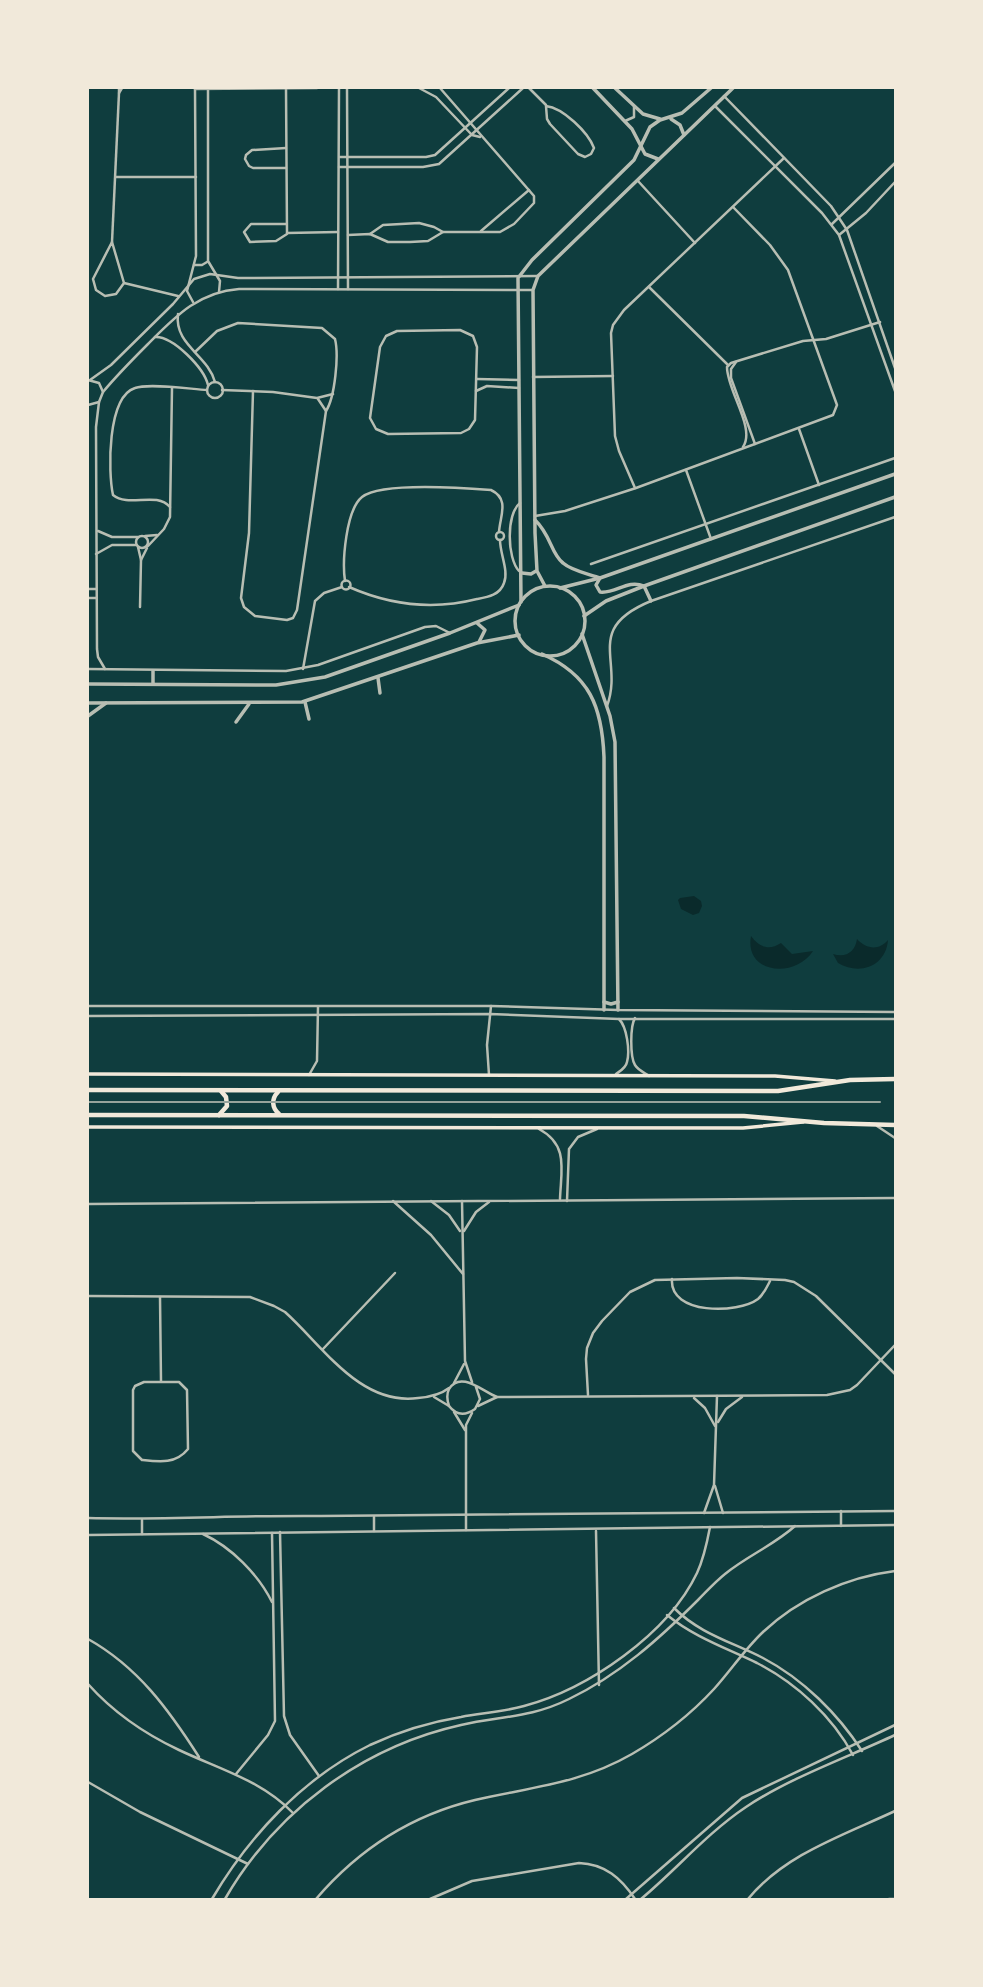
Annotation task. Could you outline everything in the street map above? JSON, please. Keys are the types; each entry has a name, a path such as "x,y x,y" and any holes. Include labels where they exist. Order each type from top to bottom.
{"highway":[{"path":"88,1090 778,1091 840,1082 895,1079"},
{"path":"218,1116 227,1106 226,1097 220,1090"},
{"path":"278,1091 273,1101 280,1115"},
{"path":"88,1115 744,1116 807,1122 895,1125"}],"main road":[{"path":"88,1074 788,1076 840,1082"},
{"path":"88,1127 759,1127 807,1122"}],"street":[{"path":"112,242 93,279 93,284 100,294 111,296 120,291 124,282 112,242 120,88"},
{"path":"194,302 188,296 188,284 194,265 195,88 317,88"},
{"path":"208,88 208,261 221,284 219,292"},
{"path":"286,88 287,233"},
{"path":"338,289 339,88"},
{"path":"347,88 348,289"},
{"path":"419,88 432,93 472,135 480,137"},
{"path":"370,234 378,227 388,224 424,224 443,232 499,232 514,223 534,203 534,196 440,88"},
{"path":"338,158 431,157 439,153 509,88"},
{"path":"338,167 434,165 449,156 523,88"},
{"path":"529,88 546,106 564,112 591,141 594,148 591,154 585,157 578,154 550,124 546,106"},
{"path":"593,88 625,121 649,157 659,159"},
{"path":"615,88 647,116 666,118 680,125 684,135"},
{"path":"608,1018 604,1010 602,724 596,705 583,684 565,667 530,649 519,635 515,620 520,603 522,573 518,278 532,260 634,160 650,127 682,113 711,88"},
{"path":"545,586 537,570 535,518 533,290 538,276 733,88"},
{"path":"724,96 831,206 847,230 895,370 889,373"},
{"path":"715,106 832,224 839,235 895,391"},
{"path":"625,121 634,117 634,107"},
{"path":"286,148 252,150 245,159 253,168 286,168"},
{"path":"635,488 617,444 611,334 614,325 618,317 784,158"},
{"path":"832,224 895,163"},
{"path":"116,177 196,177"},
{"path":"637,180 695,243"},
{"path":"839,235 895,182"},
{"path":"480,232 529,190"},
{"path":"535,518 565,511 686,470 829,418 836,410 837,405 814,340 783,261 733,207"},
{"path":"286,224 251,224 244,236 250,242 276,241 287,233 338,232"},
{"path":"348,235 370,234 388,242 428,241 443,232"},
{"path":"194,265 202,265 208,261"},
{"path":"88,379 111,365 188,284 199,277 216,274 239,278 538,276"},
{"path":"124,282 178,296"},
{"path":"649,287 728,365 728,378 748,434 746,444 740,450"},
{"path":"105,669 97,649 96,427 99,402 103,392 178,314 194,302 219,292 239,289 533,290"},
{"path":"178,314 178,328 188,345 211,370 215,382 220,384 222,390 220,396 214,398 206,390"},
{"path":"728,365 880,322"},
{"path":"195,352 217,331 232,324 244,323 322,328 332,334 336,345 333,394 326,411 296,613 288,620 255,616 244,607 241,598 249,533 253,391"},
{"path":"460,330 473,336 477,347 476,391 475,420 465,432 388,434 376,429 370,418 380,347 390,333 460,330"},
{"path":"155,337 168,339 182,351 204,374 208,385 206,390"},
{"path":"182,351 188,345"},
{"path":"739,360 731,369 731,378 756,444"},
{"path":"533,377 613,376"},
{"path":"88,379 99,383 103,392"},
{"path":"476,379 519,380"},
{"path":"208,385 215,382"},
{"path":"476,391 487,386 519,388"},
{"path":"171,493 162,500 122,500 113,495 112,429 117,409 127,392 140,387 206,390"},
{"path":"141,560 148,546 169,521 172,388"},
{"path":"222,390 317,398 333,394"},
{"path":"317,398 326,411"},
{"path":"88,405 99,402"},
{"path":"799,429 820,485"},
{"path":"591,564 895,458"},
{"path":"686,470 711,539"},
{"path":"88,684 276,685 306,682 450,634 520,603 529,593 545,586 560,588 600,578 895,474"},
{"path":"303,669 315,601 324,593 349,587 391,601 425,605 458,603 491,596 503,586 503,535 500,533 503,501 491,490 421,488 373,492 359,500 351,513 344,566 345,580 342,587"},
{"path":"584,616 598,605 644,586 895,497"},
{"path":"162,500 170,507"},
{"path":"520,503 512,513 512,559 522,573 528,574 537,570"},
{"path":"607,706 611,688 608,651 612,633 628,614 651,601 895,517"},
{"path":"535,518 564,565 600,578"},
{"path":"96,530 108,536 158,535"},
{"path":"511,533 500,533 496,537 511,540"},
{"path":"145,536 148,546"},
{"path":"138,537 137,546 141,560 140,607"},
{"path":"96,554 112,545 137,546 142,549 148,546"},
{"path":"600,578 596,585 602,593 632,583 644,586"},
{"path":"345,580 350,583 349,587"},
{"path":"644,586 651,601"},
{"path":"542,654 566,652 576,644 582,634 584,616 581,605 574,596 560,588"},
{"path":"88,589 96,589"},
{"path":"88,598 96,598"},
{"path":"477,623 485,631 477,643"},
{"path":"88,669 278,672 303,669 425,627 436,626 450,634"},
{"path":"582,634 607,706 616,756 618,1010"},
{"path":"88,703 305,702 477,643 519,635"},
{"path":"153,671 153,684"},
{"path":"378,678 380,693"},
{"path":"305,702 309,719"},
{"path":"88,716 106,703"},
{"path":"236,722 250,703"},
{"path":"604,1002 618,1002"},
{"path":"88,1006 491,1006 604,1010 895,1012"},
{"path":"212,1006 212,1014"},
{"path":"224,1014 225,1006"},
{"path":"305,1006 305,1014"},
{"path":"309,1075 317,1061 318,1006"},
{"path":"398,1006 398,1014"},
{"path":"417,1006 417,1014"},
{"path":"489,1075 487,1045 491,1006"},
{"path":"124,1007 125,1016"},
{"path":"732,1010 732,1019"},
{"path":"88,1016 489,1014 619,1019 895,1019"},
{"path":"635,1018 631,1027 634,1062 637,1068 649,1076"},
{"path":"614,1076 627,1062 625,1026 619,1019"},
{"path":"874,1125 895,1138"},
{"path":"536,1128 554,1138 562,1148 559,1201"},
{"path":"567,1201 569,1149 578,1138 599,1128"},
{"path":"562,1148 569,1149"},
{"path":"560,1188 567,1188"},
{"path":"88,1204 895,1198"},
{"path":"393,1201 431,1235 463,1274"},
{"path":"461,1201 465,1361 479,1393 476,1408 466,1425 466,1530"},
{"path":"462,1234 476,1212 491,1201"},
{"path":"431,1202 449,1215 462,1234"},
{"path":"323,1349 395,1273"},
{"path":"672,1279 671,1287 681,1300 696,1306 719,1308 750,1303 763,1293 770,1279"},
{"path":"588,1396 587,1348 593,1333 638,1286 655,1280 770,1279 794,1282 810,1290 895,1374"},
{"path":"88,1296 250,1297 285,1312 351,1377 381,1395 414,1399 450,1388"},
{"path":"160,1297 161,1381"},
{"path":"452,1410 464,1414 497,1397 837,1394 857,1385 895,1345"},
{"path":"454,1384 465,1361"},
{"path":"161,1381 179,1382 187,1390 188,1449 179,1459 173,1461 142,1460 133,1451 132,1444 133,1390 139,1383 161,1381"},
{"path":"449,1406 447,1394 454,1384 460,1381 497,1397"},
{"path":"430,1396 449,1406 467,1433"},
{"path":"704,1513 714,1485 717,1396"},
{"path":"716,1429 726,1409 744,1396"},
{"path":"693,1397 705,1408 716,1429"},
{"path":"714,1485 723,1513"},
{"path":"841,1511 841,1526"},
{"path":"88,1518 142,1520 895,1511"},
{"path":"374,1517 374,1531"},
{"path":"142,1520 142,1534"},
{"path":"88,1535 895,1525"},
{"path":"212,1899 239,1858 286,1805 319,1776 348,1757 396,1735 440,1721 542,1701 597,1674 629,1651 674,1608 689,1587 700,1565 710,1526"},
{"path":"225,1899 248,1864 294,1813 331,1781 393,1747 460,1725 525,1715 565,1701 598,1685 633,1660 732,1568 786,1535 795,1526"},
{"path":"596,1529 598,1685"},
{"path":"280,1532 284,1716 290,1735 319,1776"},
{"path":"200,1533 222,1545 243,1563 262,1584 273,1605"},
{"path":"236,1774 268,1735 275,1721 272,1533"},
{"path":"316,1899 372,1846 424,1817 477,1800 535,1790 572,1780 627,1757 667,1732 696,1708 745,1651 779,1618 817,1595 858,1579 895,1571"},
{"path":"674,1608 709,1635 774,1664 809,1690 840,1721 862,1751"},
{"path":"667,1615 675,1622 780,1677 813,1703 833,1725 853,1755"},
{"path":"88,1639 119,1660 152,1690 201,1759"},
{"path":"88,1684 138,1727 167,1744 236,1774 267,1791 294,1813"},
{"path":"626,1899 634,1898 717,1818 742,1798 895,1725"},
{"path":"641,1899 723,1824 748,1806 895,1735"},
{"path":"88,1782 139,1812 248,1864"},
{"path":"748,1899 776,1872 798,1857 895,1811"},
{"path":"430,1899 472,1881 579,1863 604,1868 622,1881 634,1898"},
{"path":"889,1899 895,1899"}],"water":[{"path":"694,896 701,901 702,906 699,913 693,915 681,909 678,900"},
{"path":"751,936 764,947 781,943 792,954 813,951 795,966 773,968 763,965 755,958 751,949"},
{"path":"857,939 872,947 881,946 888,940 882,956 870,966 855,969 838,963 833,954 849,953"}],"railway":[{"path":"88,1102 880,1102"}]}
